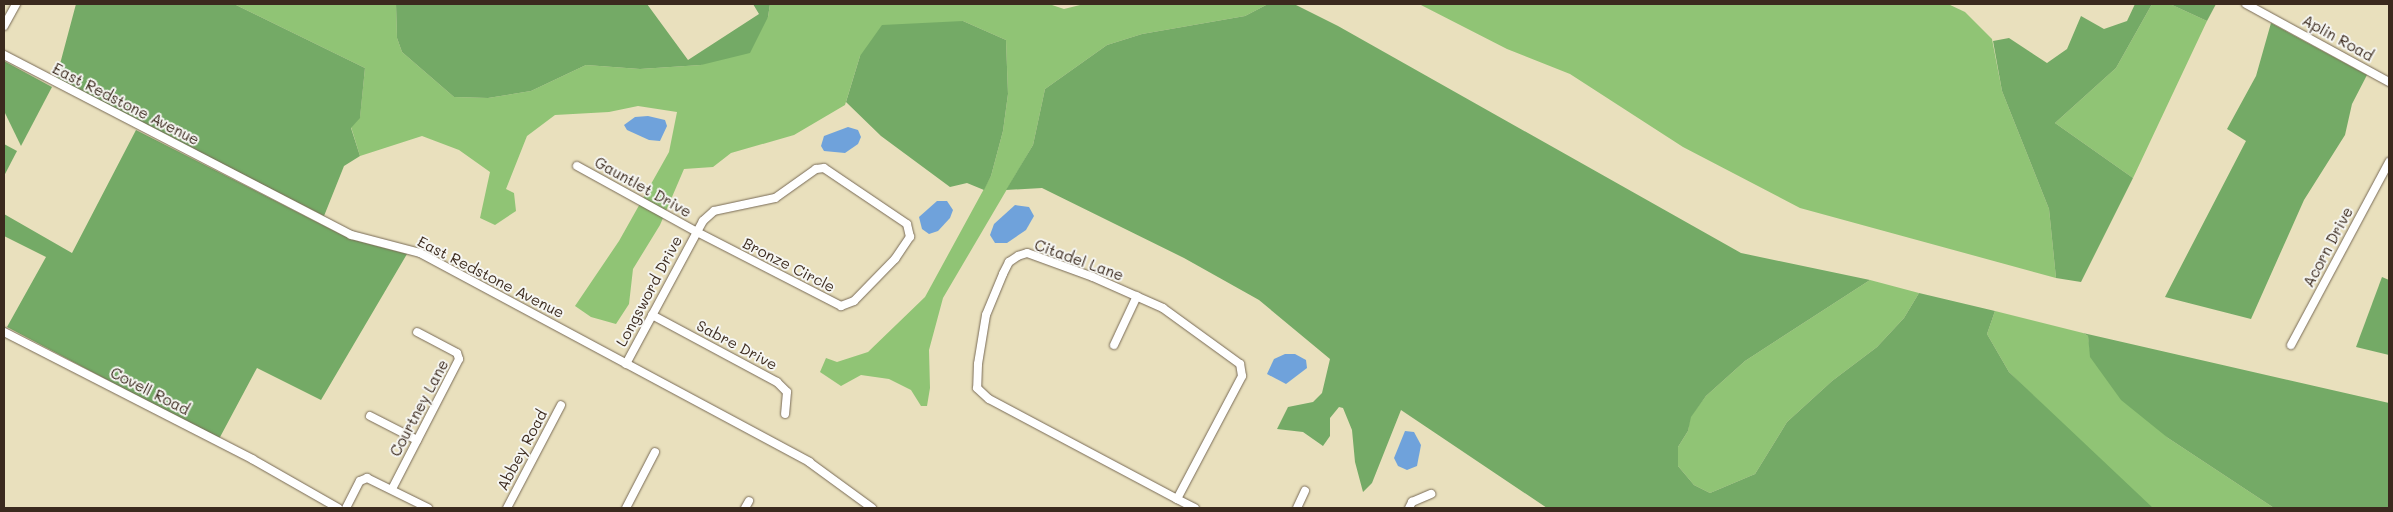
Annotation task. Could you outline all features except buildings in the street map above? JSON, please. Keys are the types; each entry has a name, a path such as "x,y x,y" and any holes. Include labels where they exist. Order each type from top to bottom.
{"street":[{"path":"4,26 16,4"},
{"name":"Aplin Road","path":"2246,4 2389,82"},
{"name":"East Redstone Avenue","path":"4,55 351,235 420,254 809,462 872,508"},
{"name":"Acorn Drive","path":"2291,346 2389,162"},
{"name":"Gauntlet Drive","path":"577,166 697,232"},
{"name":"Bronze Circle","path":"824,168 907,224 910,237 895,260 854,301 842,306 697,232 714,211 775,198 816,169 824,168"},
{"name":"Longsword Drive","path":"626,364 697,232"},
{"name":"Citadel Lane","path":"1177,500 1242,376 1240,364 1163,308 1137,296 1027,254 1018,256 1009,262 1002,274 986,315 977,388 989,398 1177,500 1195,508"},
{"path":"1114,345 1137,296"},
{"name":"Sabre Drive","path":"652,315 778,382 787,392 786,414"},
{"name":"Covell Road","path":"4,332 283,477 338,508"},
{"name":"Courtney Lane","path":"392,489 460,359 457,352 417,332"},
{"name":"Abbey Road","path":"507,508 561,405"},
{"path":"370,416 418,440"},
{"path":"626,508 655,452"},
{"path":"346,508 360,481 367,478 428,508"},
{"path":"1296,508 1305,491"},
{"path":"1409,508 1412,502 1431,494"}],"green space":[{"path":"76,4 234,4 365,68 360,118 351,128 360,156 344,166 324,216 56,79"},
{"path":"234,4 396,4 397,38 402,52 454,97 488,98 531,91 586,65 640,69 701,65 768,17 770,4 1049,4 1064,9 1084,4 1268,4 1245,16 1142,34 1107,45 1045,89 1033,145 943,298 929,350 930,388 927,406 921,406 911,390 889,379 861,375 841,386 820,372 826,358 837,362 868,352 925,297 991,176 1003,131 1008,94 1006,40 963,21 860,56 845,105 794,135 731,153 713,167 684,169 660,225 633,269 629,304 616,324 591,317 575,306 619,241 669,152 677,112 638,106 609,112 555,115 527,136 506,189 514,193 516,211 495,225 480,218 490,172 459,150 422,136 360,156 351,127 360,117 365,68"},
{"path":"396,4 647,4 688,60 759,14 753,4 770,4 768,17 750,53 701,65 640,69 586,65 531,91 488,98 454,97 402,52 397,38"},
{"path":"1268,4 1294,4 1338,26 1741,253 1870,280 1745,361 1706,396 1691,417 1688,431 1678,447 1678,466 1694,485 1710,493 1755,474 1787,422 1832,381 1877,347 1904,318 1919,293 1995,311 1987,334 2009,372 2153,508 1547,508 1401,410 1372,483 1363,492 1355,462 1352,430 1343,408 1339,407 1330,418 1330,436 1323,446 1303,432 1277,429 1288,407 1313,402 1322,393 1330,359 1259,300 1184,258 1042,188 1006,190 1033,145 1045,89 1107,45 1142,34 1245,16"},
{"path":"1419,4 1948,4 1965,12 1992,39 2002,91 2049,209 2056,278 1800,208 1683,147 1570,74 1507,49"},
{"path":"2135,4 2152,4 2116,68 2055,123 2133,178 2081,282 2056,278 2049,209 2002,91 1993,41 2009,38 2047,63 2067,49 2081,16 2104,29 2127,21"},
{"path":"2152,4 2170,4 2207,21 2133,178 2055,123 2116,68"},
{"path":"2170,4 2216,4 2207,21"},
{"path":"963,21 1006,40 1008,94 1003,131 991,176 984,190 967,183 950,187 881,136 846,102 860,56 882,25"},
{"path":"2271,23 2367,75 2352,104 2345,135 2304,200 2251,319 2165,297 2246,141 2227,129 2256,76"},
{"path":"4,61 52,87 21,146 4,111"},
{"path":"136,130 350,239 407,254 321,400 257,368 219,439 7,327 46,257 4,236 4,214 72,253"},
{"path":"4,144 17,151 4,176"},
{"path":"2382,277 2389,280 2389,355 2356,347"},
{"path":"1870,280 1919,293 1904,318 1877,347 1832,381 1787,422 1755,474 1710,493 1694,485 1678,466 1678,447 1688,431 1690,417 1706,396 1745,361"},
{"path":"1995,311 2083,333 2088,336 2091,357 2168,438 2274,508 2153,508 2142,501 2009,372 1987,334"},
{"path":"2083,333 2389,403 2389,508 2274,508 2168,438 2121,400 2090,357 2088,336"}],"water":[{"path":"648,116 665,120 667,126 660,141 649,140 627,130 624,125 635,117"},
{"path":"848,127 858,130 861,137 858,144 845,153 824,151 821,146 824,136"},
{"path":"937,201 947,201 953,210 950,218 938,231 929,234 922,229 919,217"},
{"path":"1015,205 1029,207 1034,216 1026,230 1007,243 995,243 990,235 994,224"},
{"path":"1285,354 1295,354 1306,360 1307,368 1286,384 1267,374 1274,359"},
{"path":"1405,431 1414,432 1421,445 1417,466 1407,470 1398,466 1394,458"}]}
